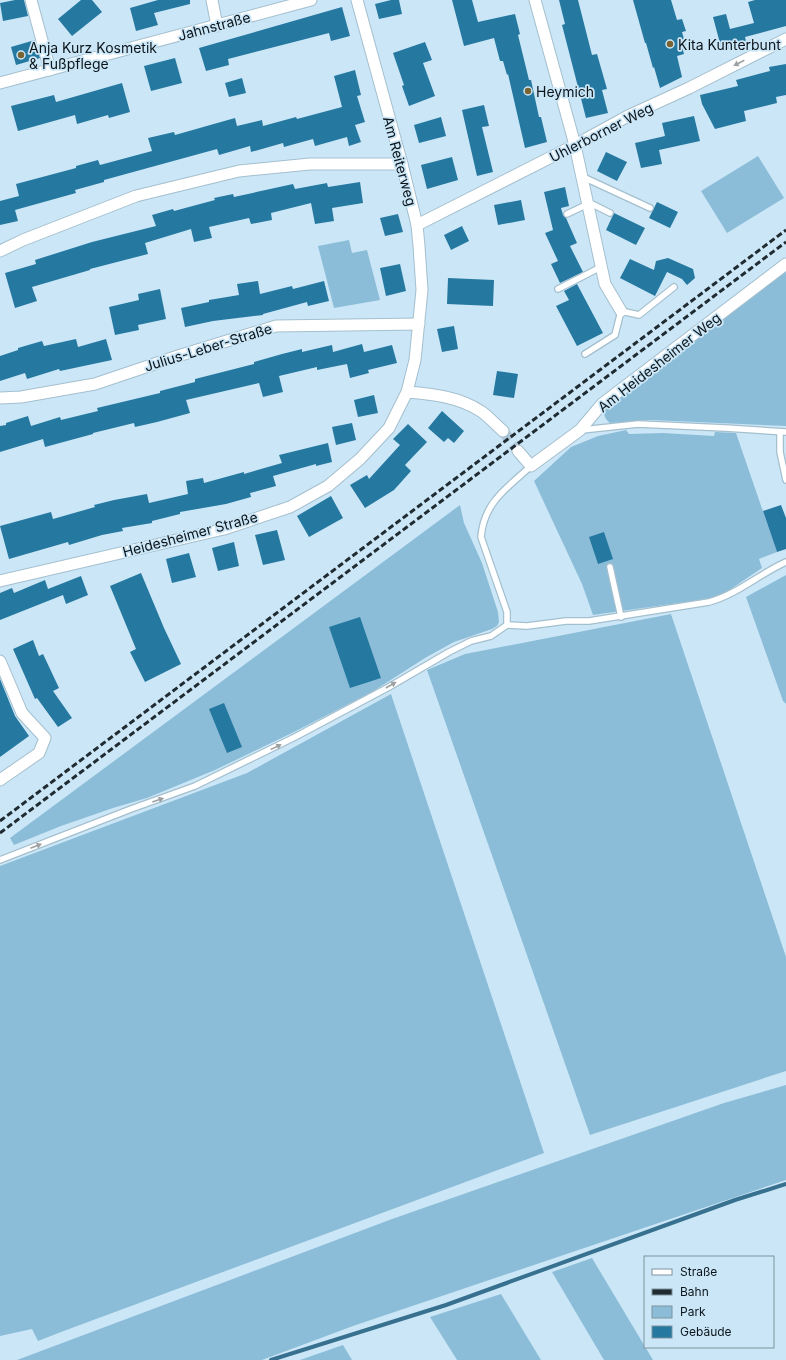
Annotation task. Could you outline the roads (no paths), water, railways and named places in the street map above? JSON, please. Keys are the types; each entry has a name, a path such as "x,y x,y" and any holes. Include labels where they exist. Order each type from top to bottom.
{"street":[{"path":"31,0 50,70"},
{"path":"212,0 217,26"},
{"name":"Jahnstraße","path":"0,83 311,0"},
{"name":"Am Reiterweg","path":"357,0 402,164 417,225 422,290 419,324"},
{"path":"535,0 583,177 605,284 621,311"},
{"name":"Uhlerborner Weg","path":"417,225 575,145 628,116 689,88 786,39"},
{"path":"0,251 23,240 136,196 239,171 310,164 402,164"},
{"name":"Am Heidesheimer Weg","path":"531,466 580,430 602,404 786,264"},
{"name":"Heidesheimer Straße","path":"0,581 224,528 290,506 328,486 360,459 389,428 408,392 415,360 419,324"},
{"name":"Julius-Leber-Straße","path":"0,398 21,397 95,384 181,355 276,326 419,324"},
{"path":"408,392 432,394 461,401 482,412 503,431"},
{"path":"518,451 531,466"},
{"path":"0,660 22,713 45,738 39,753 0,780"}],"lane":[{"path":"583,177 650,208"},
{"path":"567,214 588,203 610,213"},
{"path":"558,289 601,267"},
{"path":"585,354 615,335 621,311 639,315 674,287"},
{"path":"580,430 638,424 783,432 780,452 786,480"},
{"path":"507,625 507,612 481,537 482,524 487,511 496,498 531,466"},
{"path":"0,860 195,786 295,737 389,687 448,652 471,641 491,636 507,625 527,626 566,621 589,621 622,617 709,602 724,598 772,568 786,562"},
{"path":"610,567 622,617"}],"waterway":[{"path":"271,1360 446,1305 735,1200 786,1184"}],"tunnel":[{"path":"503,431 518,451"}],"railway":[{"path":"0,821 786,230"},
{"path":"0,833 786,242"}],"place":[{"name":"Kita Kunterbunt","path":"670,44"},
{"name":"Anja Kurz Kosmetik & Fußpflege","path":"21,55"},
{"name":"Heymich","path":"528,91"}]}
